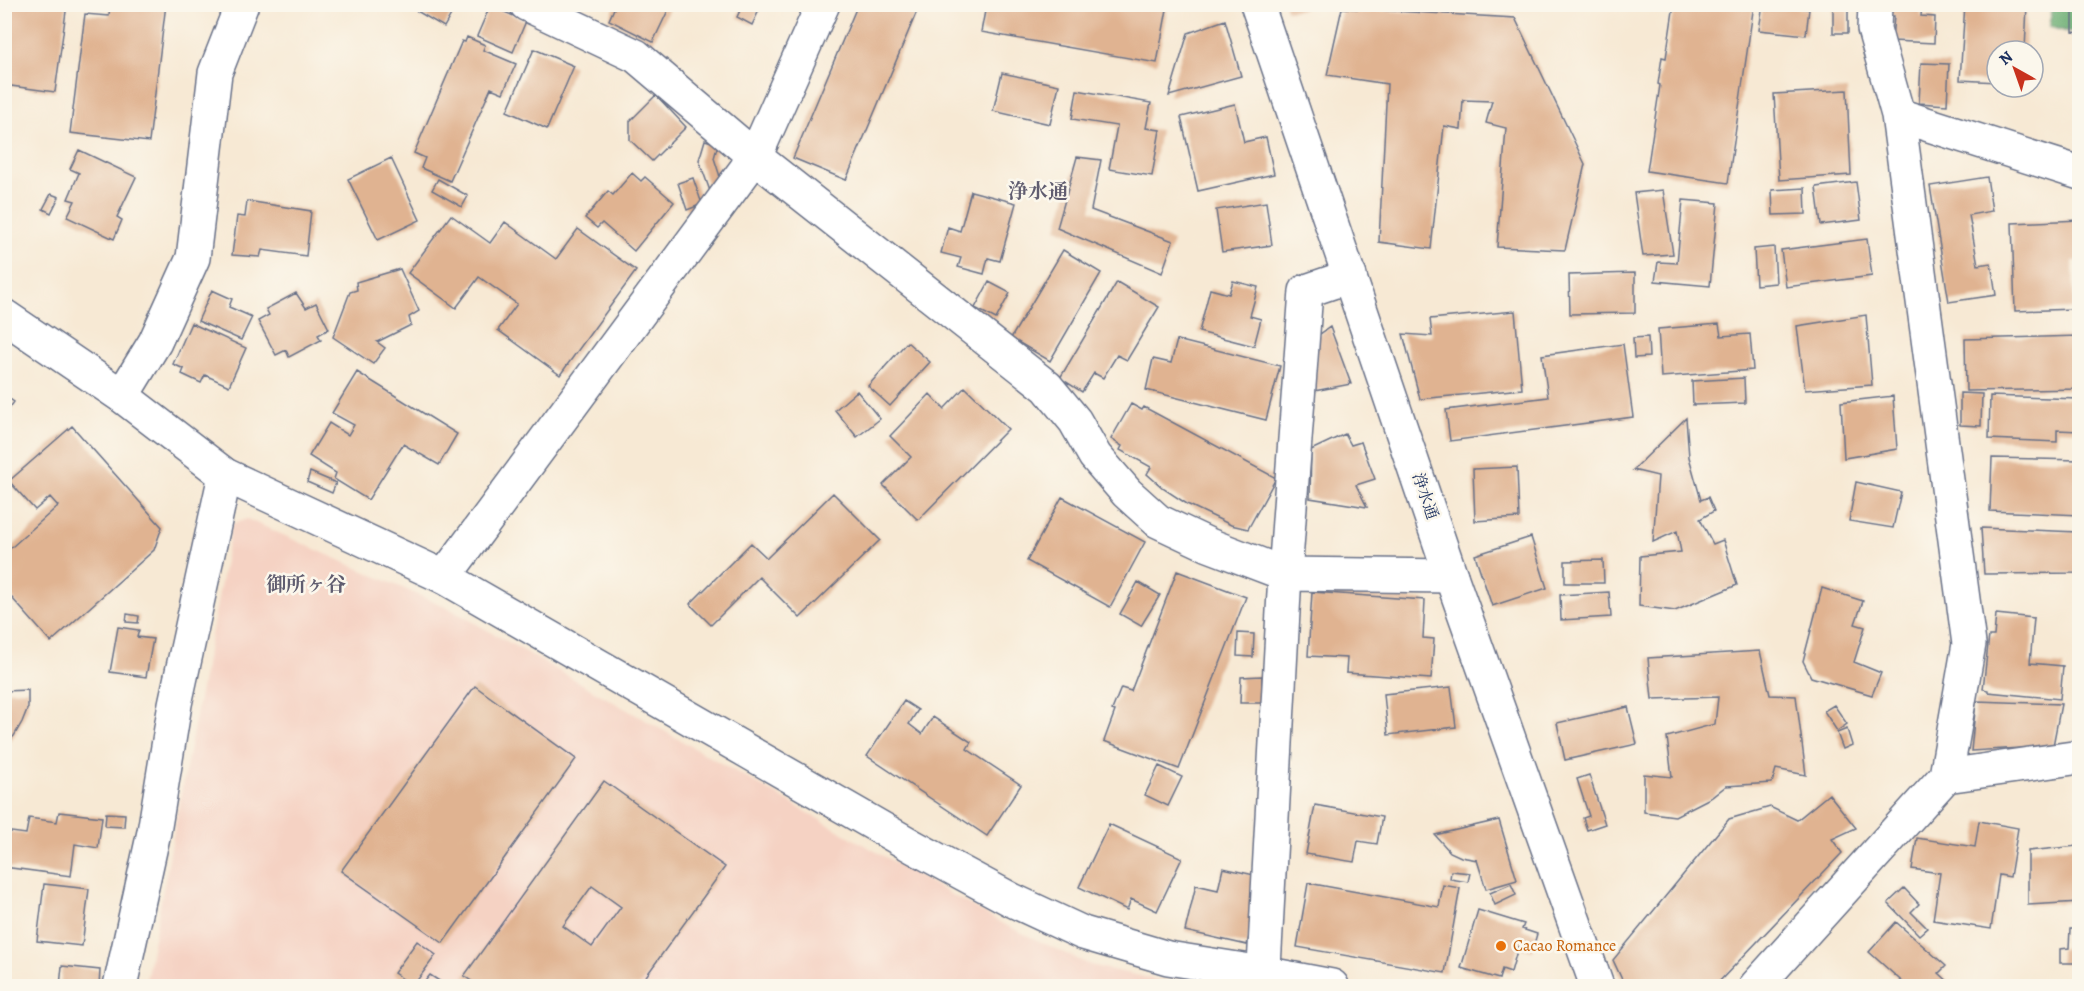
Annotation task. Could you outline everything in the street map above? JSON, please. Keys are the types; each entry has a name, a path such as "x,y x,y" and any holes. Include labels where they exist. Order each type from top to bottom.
{"street":[{"path":"122,396 155,342 193,258 215,73 242,4"},
{"path":"526,4 636,56 755,157 1047,387 1075,421 1095,456 1127,493 1158,521 1285,574 1451,576"},
{"path":"444,577 755,157 823,4"},
{"name":"浄水通","path":"1257,4 1451,576 1597,987"},
{"path":"1756,987 1946,776 1969,644 1898,115 1874,29 1875,4"},
{"path":"1898,115 2079,173"},
{"path":"1263,980 1285,574 1306,291 1350,276"},
{"path":"4,316 122,396 225,475 444,577 914,847 1012,900 1083,933 1168,958 1263,980 1332,987"},
{"path":"120,987 154,832 176,704 225,475"},
{"path":"1946,776 2079,757"}],"shaded area":[{"path":"247,519 452,610 1003,924 1090,965 1184,986 145,986 232,524"}],"green space":[{"path":"2052,5 2079,5 2079,35 2050,27"}],"building":[{"path":"4,4 67,4 55,92 4,85"},
{"path":"110,4 166,4 149,142 70,133 85,14 109,16"},
{"path":"405,4 457,4 444,27"},
{"path":"616,4 671,4 653,42 609,20"},
{"path":"743,4 762,4 752,25 737,17"},
{"path":"858,4 920,4 846,180 793,158"},
{"path":"969,4 1168,4 1157,63 981,32 985,11 969,8"},
{"path":"1284,4 1305,4 1304,9 1287,11"},
{"path":"1674,4 1754,4 1728,183 1647,171 1662,57 1666,58"},
{"path":"1763,4 1809,9 1806,35 1759,30"},
{"path":"1886,4 1922,4 1921,16 1935,17 1934,43 1892,41 1894,16 1885,16"},
{"path":"1965,4 2027,4 2026,39 1985,39 1985,81 1960,80"},
{"path":"2073,4 2080,4 2080,33 2073,32"},
{"path":"490,6 526,21 513,52 477,36"},
{"path":"1342,8 1515,18 1585,164 1565,250 1497,247 1506,128 1486,123 1492,101 1463,100 1461,129 1444,126 1431,249 1379,242 1387,84 1327,75"},
{"path":"1833,8 1848,8 1848,33 1833,33"},
{"path":"1225,20 1241,76 1169,96 1188,33"},
{"path":"467,37 485,45 483,50 516,64 503,93 491,88 450,181 421,168 425,158 414,153 462,41 465,42"},
{"path":"534,49 574,66 547,129 507,111"},
{"path":"1921,63 1949,64 1947,105 1919,103"},
{"path":"1002,73 1059,85 1050,124 993,111"},
{"path":"1077,90 1151,103 1146,128 1160,130 1152,176 1109,169 1117,126 1072,119"},
{"path":"1847,90 1851,175 1779,180 1774,94"},
{"path":"656,95 686,127 652,161 630,140 630,121"},
{"path":"1235,104 1244,142 1266,137 1274,174 1198,191 1181,117"},
{"path":"705,140 718,144 714,158 723,186 710,191 699,160"},
{"path":"79,150 136,177 117,217 122,220 114,239 67,217 75,201 68,199 79,173 70,169"},
{"path":"1077,157 1101,160 1091,210 1173,241 1162,273 1057,228"},
{"path":"391,158 420,220 378,240 348,179"},
{"path":"632,173 641,181 645,177 674,202 634,251 602,223 597,228 585,218 608,191 613,195"},
{"path":"1987,177 1992,211 1969,215 1978,265 1991,263 1996,295 1949,302 1930,186"},
{"path":"693,178 702,204 687,210 678,183"},
{"path":"438,179 468,196 462,207 432,190"},
{"path":"1856,182 1861,220 1821,225 1816,187"},
{"path":"1805,188 1806,214 1773,215 1772,190"},
{"path":"1663,190 1673,254 1643,256 1634,193"},
{"path":"971,191 1016,203 1000,261 988,258 984,274 958,267 961,258 941,253 948,227 960,231"},
{"path":"51,194 59,197 51,213 43,209"},
{"path":"1683,200 1718,203 1710,286 1655,281 1658,262 1677,263"},
{"path":"247,201 311,211 306,256 262,250 260,257 232,255 237,216 245,217"},
{"path":"1266,202 1272,245 1222,252 1216,210"},
{"path":"451,215 490,243 505,222 556,259 578,229 636,271 560,375 498,330 517,304 479,277 456,308 408,273"},
{"path":"2080,220 2080,261 2073,261 2074,309 2015,311 2012,223"},
{"path":"1867,239 1872,276 1786,287 1781,250"},
{"path":"1774,247 1776,283 1756,285 1754,249"},
{"path":"1063,250 1101,273 1050,361 1011,338"},
{"path":"400,269 419,311 409,317 411,325 377,342 385,348 373,364 333,337 350,292 357,290 356,282"},
{"path":"1635,273 1635,313 1570,314 1569,275"},
{"path":"1233,281 1258,287 1250,316 1261,319 1254,346 1199,332 1210,289 1229,294"},
{"path":"989,282 1010,293 996,319 975,308"},
{"path":"1117,282 1159,307 1127,360 1117,355 1103,378 1094,373 1082,392 1060,378"},
{"path":"212,290 232,299 229,307 252,317 241,340 198,321"},
{"path":"296,293 306,308 316,303 329,329 318,335 321,340 289,357 286,350 276,355 258,321 269,315 266,309"},
{"path":"1515,311 1522,389 1420,399 1403,334 1432,336 1430,319"},
{"path":"1866,315 1872,385 1805,390 1797,326"},
{"path":"191,323 246,348 229,386 205,375 201,383 182,374 184,369 173,364"},
{"path":"1719,324 1721,336 1750,334 1753,370 1661,377 1658,329"},
{"path":"1330,327 1351,384 1314,391 1316,337"},
{"path":"2080,336 2080,389 1966,391 1965,339"},
{"path":"1648,337 1649,357 1634,358 1633,338"},
{"path":"1177,340 1280,366 1266,420 1146,390 1153,359 1171,363"},
{"path":"907,342 930,362 890,406 868,386"},
{"path":"1623,344 1633,417 1450,441 1446,410 1548,397 1542,355"},
{"path":"357,372 457,434 439,465 403,444 368,500 334,479 336,473 309,456 329,423 348,435 354,425 332,413"},
{"path":"1744,378 1745,403 1693,405 1692,381"},
{"path":"965,387 1008,429 918,520 883,485 911,457 890,436 930,394 944,409"},
{"path":"857,391 880,419 857,437 835,410"},
{"path":"1960,393 1982,394 1981,426 1960,425"},
{"path":"4,395 14,402 4,416"},
{"path":"1893,396 1897,449 1844,458 1841,402"},
{"path":"1990,396 2080,399 2080,431 2057,430 2057,442 1989,439"},
{"path":"1131,404 1142,410 1144,407 1276,478 1248,529 1231,525 1187,504 1147,474 1151,467 1120,450 1122,446 1111,439"},
{"path":"1686,418 1689,457 1701,500 1708,497 1714,511 1700,519 1713,544 1723,540 1737,585 1675,611 1639,606 1640,556 1681,552 1677,531 1653,542 1658,476 1633,470"},
{"path":"72,426 162,527 154,550 51,642 4,589 4,554 58,506 50,497 35,510 9,481"},
{"path":"1345,434 1351,445 1361,442 1375,479 1356,485 1367,507 1310,498 1311,450"},
{"path":"1992,458 2080,460 2080,515 1990,511"},
{"path":"1517,467 1519,518 1475,521 1473,469"},
{"path":"310,472 336,483 332,493 307,482"},
{"path":"1856,482 1901,492 1893,528 1849,521"},
{"path":"833,493 880,540 800,618 759,577 711,625 690,604 751,543 767,558"},
{"path":"1062,497 1145,542 1110,607 1027,561"},
{"path":"1981,528 2077,532 2080,573 1984,574"},
{"path":"1531,537 1547,588 1492,606 1475,555"},
{"path":"1603,560 1604,583 1565,583 1565,561"},
{"path":"1177,571 1246,597 1179,769 1104,741 1115,711 1112,710 1121,688 1131,691"},
{"path":"1138,582 1160,595 1141,626 1120,614"},
{"path":"1822,588 1863,601 1855,624 1865,627 1854,662 1881,673 1872,695 1811,677 1803,661"},
{"path":"1312,592 1425,600 1423,638 1434,639 1431,679 1346,673 1347,658 1308,656"},
{"path":"1609,592 1611,617 1561,620 1560,595"},
{"path":"127,614 139,616 138,623 126,622"},
{"path":"1996,614 2034,618 2030,663 2063,666 2060,699 1988,692 1983,689 1989,636 1994,636"},
{"path":"118,627 139,630 137,637 153,639 146,677 110,672"},
{"path":"1238,633 1254,634 1253,657 1237,656"},
{"path":"1760,651 1770,695 1796,696 1806,775 1776,769 1772,783 1726,786 1712,797 1675,816 1644,812 1644,774 1672,777 1667,737 1715,724 1718,697 1652,699 1648,658"},
{"path":"1262,676 1262,703 1240,703 1241,677"},
{"path":"475,686 576,759 443,943 341,871"},
{"path":"1451,687 1456,727 1388,735 1384,694"},
{"path":"28,690 28,707 22,722 14,736 4,745 4,691"},
{"path":"904,701 918,710 909,724 922,734 933,717 971,742 967,749 1021,785 987,836 867,756"},
{"path":"1976,701 2061,704 2053,746 1971,751"},
{"path":"1834,705 1847,724 1837,731 1824,711"},
{"path":"1628,707 1637,744 1565,760 1557,723"},
{"path":"1847,729 1852,745 1843,749 1837,733"},
{"path":"1159,766 1182,777 1168,806 1145,795"},
{"path":"1589,775 1605,824 1587,830 1583,818 1589,816 1577,779"},
{"path":"604,781 725,867 639,986 479,986 464,976","holes":["592,886 621,907 592,947 563,926"]},
{"path":"1829,794 1856,828 1832,839 1842,853 1715,986 1625,986 1613,960 1729,819 1770,807 1797,820"},
{"path":"1315,805 1382,817 1377,844 1358,841 1354,862 1306,854"},
{"path":"59,812 102,817 98,848 75,844 71,876 4,867 4,831 26,834 29,818 57,822"},
{"path":"106,813 125,814 124,827 105,826"},
{"path":"1499,820 1517,880 1486,889 1477,860 1450,852 1435,835"},
{"path":"1979,821 2018,828 2010,877 1999,875 1991,929 1933,920 1940,873 1912,869 1917,838 1975,847"},
{"path":"1109,824 1182,858 1157,911 1131,899 1127,910 1079,887"},
{"path":"2077,846 2080,902 2028,905 2028,851"},
{"path":"1223,868 1263,877 1247,945 1185,931 1196,885 1218,890"},
{"path":"1451,871 1470,873 1468,882 1450,879"},
{"path":"1308,883 1439,907 1443,885 1460,888 1445,973 1297,947"},
{"path":"44,884 89,889 82,946 37,941"},
{"path":"1511,884 1516,895 1495,905 1490,893"},
{"path":"1904,888 1919,904 1911,912 1927,928 1919,935 1888,903"},
{"path":"1478,910 1524,924 1522,929 1537,934 1532,951 1518,947 1511,972 1502,969 1499,979 1461,968"},
{"path":"1896,922 1946,966 1939,973 1953,986 1907,986 1869,952"},
{"path":"2070,929 2080,929 2080,963 2060,963 2060,949 2069,948"},
{"path":"417,941 436,955 413,986 394,973"},
{"path":"62,966 100,970 99,986 60,986"},
{"path":"430,975 447,986 421,986"},
{"path":"2080,982 2080,986 2035,986 2035,985"}],"place":[{"name":"Cacao Romance","path":"1501,946"}],"district":[{"name":"浄水通","path":"1038,191"},
{"name":"御所ヶ谷","path":"306,584"}]}
